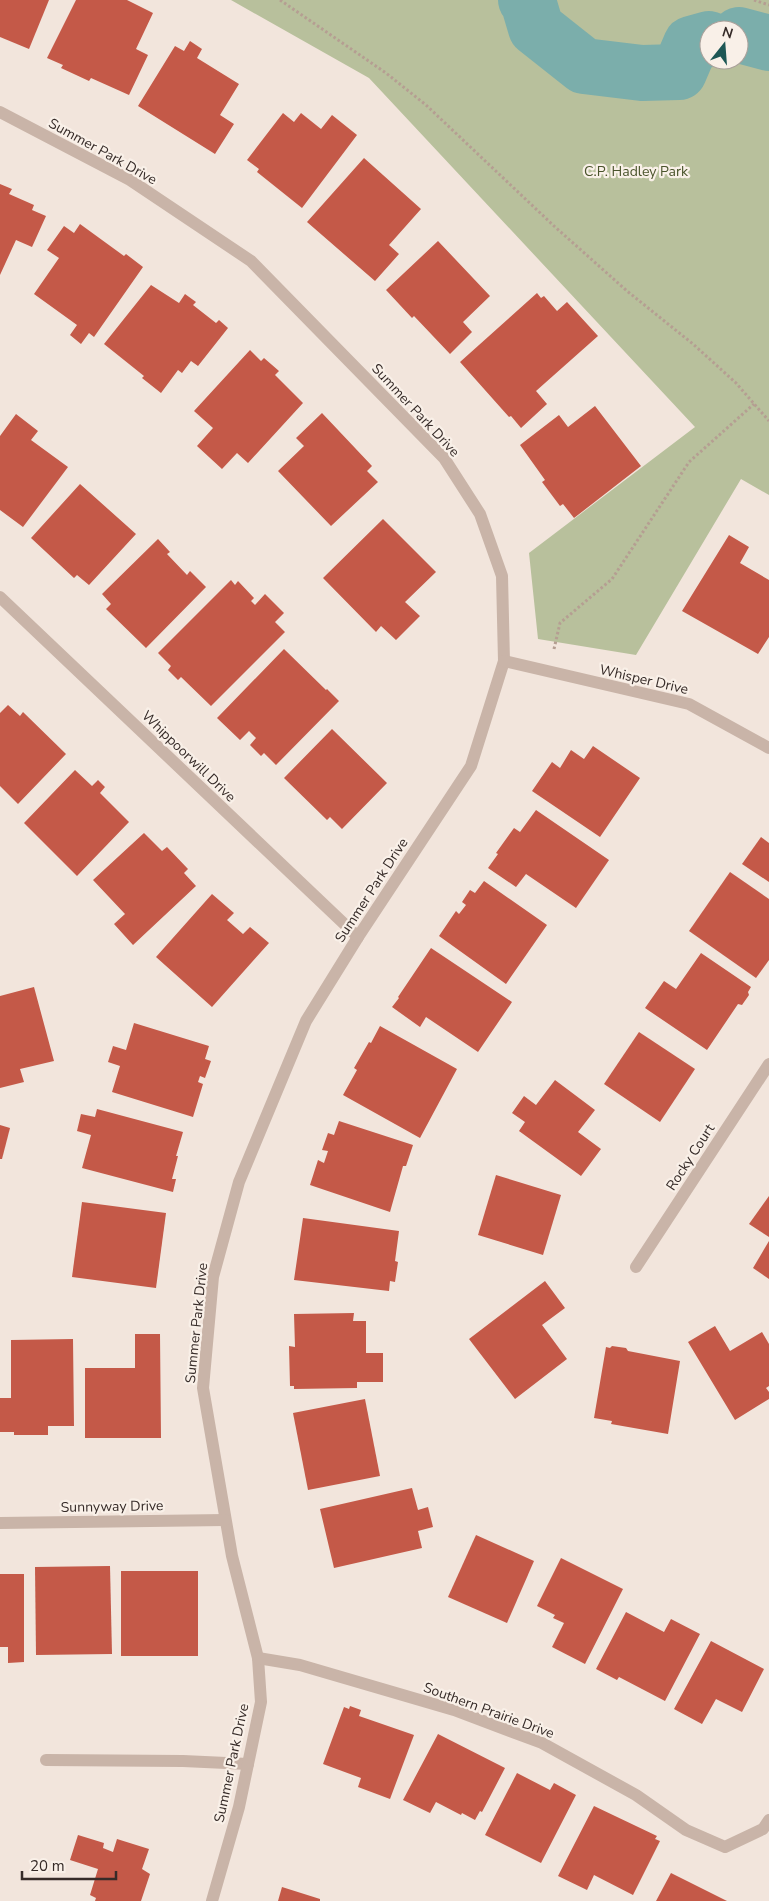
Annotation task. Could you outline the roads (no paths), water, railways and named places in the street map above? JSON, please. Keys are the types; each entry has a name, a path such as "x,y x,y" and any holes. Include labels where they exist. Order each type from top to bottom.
{"street":[{"name":"Summer Park Drive","path":"0,112 130,180 251,261 444,458 480,514 502,576 504,661 471,766 358,937 306,1021 239,1182 214,1277 203,1388 232,1556 258,1658 260,1702 239,1807 212,1901"},
{"name":"Whippoorwill Drive","path":"0,597 358,937"},
{"name":"Whisper Drive","path":"504,661 689,704 769,748"},
{"name":"Rocky Court","path":"636,1267 769,1064"},
{"name":"Sunnyway Drive","path":"0,1523 225,1520"},
{"name":"Southern Prairie Drive","path":"258,1658 300,1665 454,1710 542,1743 636,1795 686,1830 725,1847 763,1829 769,1820"},
{"path":"46,1760 183,1761 248,1764"}],"waterway":[{"path":"526,0 528,1 536,28 584,66 642,73 679,72 691,44 699,42"},
{"path":"749,38 769,43"}],"park label":[{"name":"C.P. Hadley Park","path":"636,171"}]}
